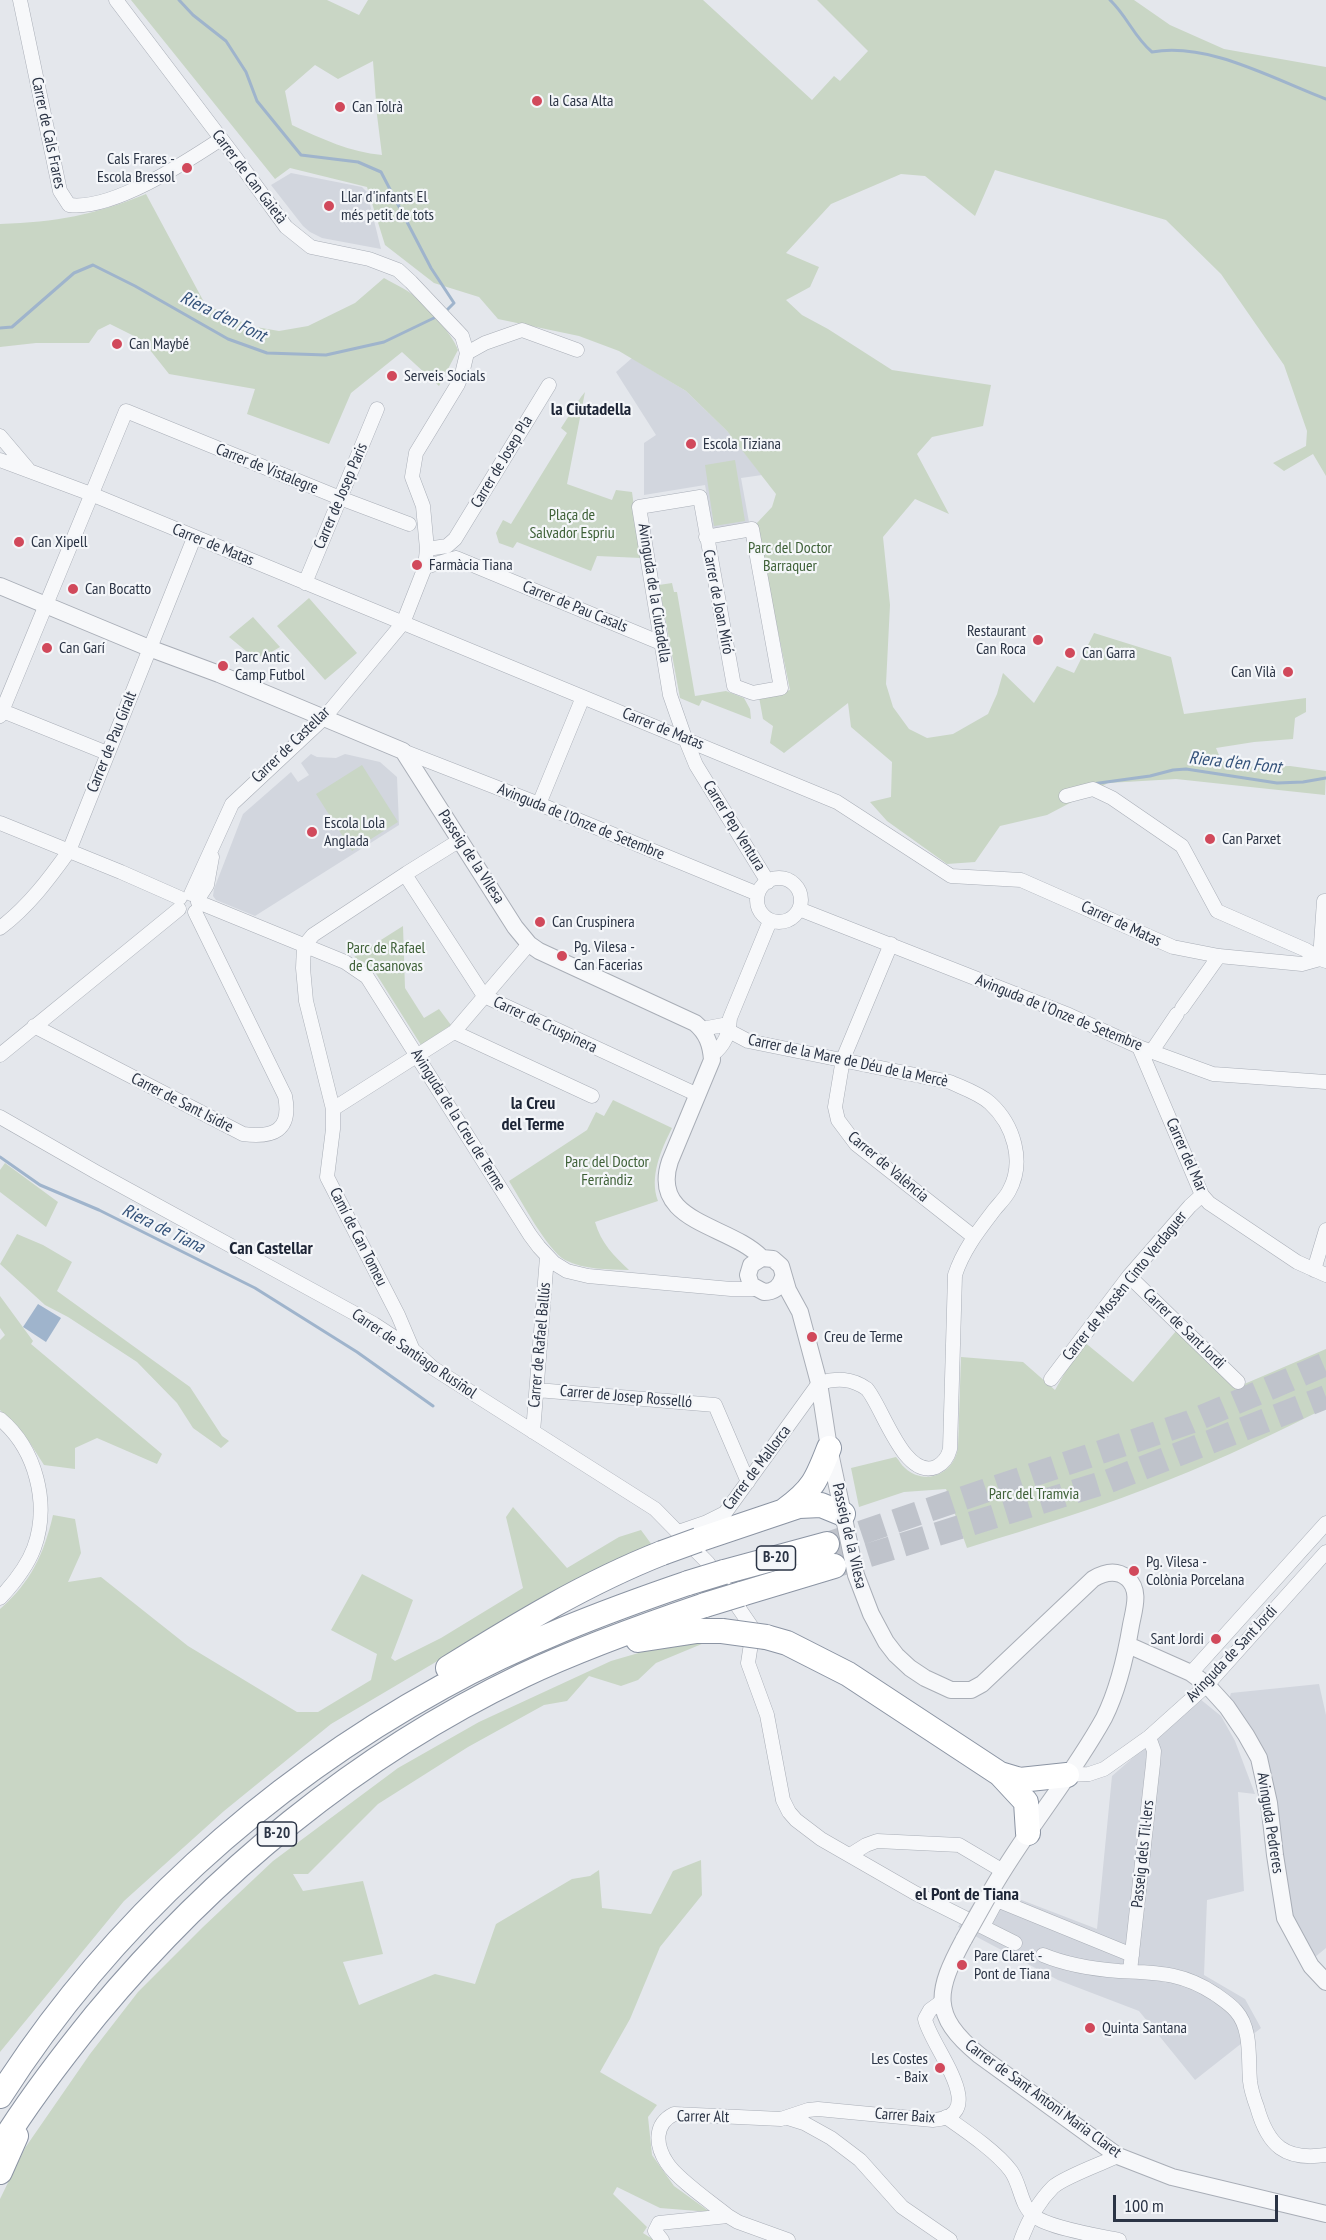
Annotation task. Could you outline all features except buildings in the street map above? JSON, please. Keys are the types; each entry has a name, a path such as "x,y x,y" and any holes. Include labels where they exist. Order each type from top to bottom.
{"highway":[{"name":"B-20","path":"782,1512 810,1490 830,1448"},
{"name":"B-20","path":"356,1739 406,1696 513,1627 603,1578 662,1553 688,1536 800,1506 821,1505 843,1514"},
{"name":"B-20","path":"0,2096 8,2080 58,2012 128,1931 170,1888 251,1815 292,1783 356,1739 408,1706 491,1662 583,1620 724,1572 830,1555 741,1594 585,1648 522,1676 441,1719 350,1777 237,1868 167,1935 75,2041 0,2147"},
{"path":"585,1648 697,1631 722,1631 787,1643 848,1674 1000,1774 1026,1802 1028,1833"},
{"path":"1000,1774 1020,1780 1067,1775"},
{"path":"0,2172 33,2098"}],"street":[{"name":"Carrer de Cals Frares","path":"20,0 60,191 69,205 81,207 135,189 184,163 221,139"},
{"name":"Carrer de Can Gaietà","path":"116,0 286,227 311,247 376,261 398,270 462,336 467,353"},
{"path":"467,353 485,343 522,330 577,350"},
{"name":"Carrer de Castellar","path":"0,1055 190,903 228,809 236,798 324,718 403,622 425,567 427,549 423,506 412,477 414,461 416,453 458,384 466,365 467,353"},
{"name":"Carrer de Josep Pla","path":"451,542 549,385"},
{"name":"Carrer de Josep Paris","path":"305,583 377,410"},
{"name":"Carrer de Vistalegre","path":"91,494 126,411 409,524"},
{"path":"0,436 29,471"},
{"name":"Carrer de Matas","path":"0,460 91,494 837,802 951,876 1021,880 1173,947 1219,956 1302,964 1323,960"},
{"path":"91,494 1,713 107,753"},
{"name":"Carrer de Joan Miró","path":"700,497 706,537 734,687 753,693 781,688 752,529 706,537"},
{"name":"Avinguda de la Ciutadella","path":"685,738 670,695 639,507 700,497"},
{"name":"Carrer de Pau Giralt","path":"0,928 18,913 46,883 69,851 194,538"},
{"path":"425,567 449,560 451,542 427,549"},
{"name":"Carrer de Pau Casals","path":"427,549 432,557 449,560 661,643"},
{"path":"0,586 403,751"},
{"path":"539,804 584,697"},
{"name":"Carrer Pep Ventura","path":"685,738 696,765 768,882"},
{"name":"Avinguda de l'Onze de Setembre","path":"403,751 758,894"},
{"name":"Passeig de la Vilesa","path":"403,751 515,927 529,944 549,956 695,1023 707,1040"},
{"path":"1066,796 1093,789 1112,798 1182,846 1217,911 1306,950 1323,960 1324,901 1326,901"},
{"name":"Avinguda de la Creu de Terme","path":"0,824 190,903 345,962 360,971 367,977 530,1234 547,1257 567,1271 600,1279 731,1288 757,1276"},
{"path":"304,946 313,935 460,840"},
{"name":"Carrer de Cruspinera","path":"407,873 408,879 484,996 698,1095"},
{"path":"786,879 799,891 801,900 799,909 792,918 781,922 770,921 759,910 758,894 768,882 786,879"},
{"name":"Carrer de Sant Isidre","path":"34,1026 243,1134 271,1135 281,1127 288,1110 285,1096 190,903"},
{"name":"Avinguda de l'Onze de Setembre","path":"799,909 1213,1074 1326,1082"},
{"path":"707,1040 718,1050 770,921"},
{"path":"333,1109 454,1032 529,944"},
{"name":"Carrer de València","path":"891,945 843,1059 835,1107 838,1120 856,1144 974,1236"},
{"name":"Camí de Can Tomeu","path":"304,946 306,1001 333,1109 327,1177 393,1305 412,1348"},
{"path":"1146,1049 1180,1011 1219,956"},
{"path":"707,1040 728,1025"},
{"name":"Carrer de la Mare de Déu de la Mercè","path":"728,1025 748,1041 950,1082 989,1103 1005,1120 1016,1148 1016,1171 1009,1191 974,1236 954,1275 949,1454 943,1462 934,1467 920,1467 911,1461 896,1440 867,1389 858,1383 838,1379 819,1383"},
{"path":"454,1032 592,1096"},
{"path":"707,1040 712,1060 666,1174 669,1198 682,1211 740,1241 757,1276 801,1319"},
{"name":"Carrer del Mar","path":"1146,1049 1202,1195 1209,1203 1297,1262 1320,1272"},
{"name":"Carrer de Santiago Rusiñol","path":"0,1117 374,1324 412,1348 433,1368 655,1509 688,1536 751,1626 753,1633 748,1663 767,1715 783,1800 789,1812 821,1839 850,1855"},
{"name":"Carrer de Mossèn Cinto Verdaguer","path":"1051,1379 1129,1276 1202,1195"},
{"path":"1320,1272 1326,1230"},
{"name":"Carrer de Rafael Ballús","path":"533,1432 547,1257"},
{"name":"Passeig de la Vilesa","path":"757,1276 773,1259 778,1262 800,1312 819,1383 843,1514 863,1596 886,1642 910,1668 951,1690 971,1689 982,1684 1083,1586 1100,1575 1114,1573 1126,1577 1135,1589 1136,1598 1128,1645"},
{"path":"757,1276 778,1287 783,1277"},
{"name":"Carrer de Sant Jordi","path":"1129,1276 1238,1382"},
{"name":"Carrer de Mallorca","path":"688,1536 707,1522 726,1513 819,1383"},
{"name":"Carrer de Josep Rosselló","path":"537,1390 715,1405 748,1482"},
{"path":"0,1419 20,1442 31,1462 39,1486 40,1498 39,1523 34,1547 17,1579 0,1598"},
{"path":"1191,1674 1326,1523"},
{"name":"Avinguda de Sant Jordi","path":"1067,1775 1089,1774 1104,1769 1149,1737 1207,1685 1326,1552"},
{"path":"941,2002 949,1969 991,1891 1105,1716 1128,1645"},
{"name":"Avinguda Pedreres","path":"1128,1645 1191,1674 1207,1685 1227,1707 1259,1758 1269,1803 1285,1918 1311,1966 1326,1982"},
{"name":"Passeig dels Til·lers","path":"1130,1971 1153,1764 1154,1751 1149,1737"},
{"path":"1003,1871 959,1845 877,1841 850,1855 915,1893 1015,1942"},
{"path":"983,1926 998,1900 1132,1955"},
{"path":"1043,1955 1070,1965 1171,1974 1198,1983 1234,2009 1244,2021 1248,2042 1250,2084 1264,2129 1270,2139 1286,2152 1296,2156 1326,2155"},
{"name":"Carrer Baix","path":"826,2109 933,2120 946,2117 958,2105 959,2089 933,2042 925,2019 930,2010 941,2002"},
{"name":"Carrer de Sant Antoni Maria Claret","path":"941,2002 950,2025 973,2050 1118,2156 1172,2177 1326,2214"},
{"path":"818,2130 814,2125 814,2120 826,2109"},
{"name":"Carrer Alt","path":"788,2240 738,2222 699,2193 667,2163 659,2142 658,2130 664,2119 674,2114 760,2120 788,2118 808,2110 826,2109"},
{"path":"946,2117 996,2156 1011,2171 1021,2198 1032,2215 1047,2223 1097,2237 1119,2240"},
{"path":"788,2118 818,2130 860,2160 902,2207 950,2240"},
{"path":"1021,2240 1032,2215 1053,2187 1063,2180 1118,2156"},
{"path":"662,2240 655,2230 659,2223 728,2216"}],"shaded area":[{"name":"Llar d'infants El més petit de tots","path":"291,173 362,187 367,192 381,249 322,238 310,232 271,185"},
{"name":"Escola Tiziana","path":"632,358 686,391 727,431 762,475 741,478 749,522 713,529 705,485 644,495 644,443 656,435 616,372"},
{"name":"Escola Lola Anglada","path":"311,754 317,757 336,758 345,754 380,762 397,777 399,825 255,916 216,900 213,896 214,889 243,814 291,772 298,782 309,775 301,763"},
{"path":"1319,1684 1326,1715 1326,1948 1309,1962 1285,1918 1259,1758 1227,1707 1231,1693"},
{"path":"1200,1699 1221,1716 1235,1741 1255,1794 1238,1792 1244,1891 1207,1900 1204,1975 1245,1999 1261,2028 1195,2080 1139,2011 1058,1980 958,1927 985,1886 1097,1929 1112,1776"}],"green space":[{"name":"Parc del Doctor Barraquer","path":"131,0 327,0 359,15 368,0 703,0 812,100 834,76 840,81 868,51 817,0 1134,0 1170,25 1224,49 1326,67 1326,476 1313,454 1284,471 1273,463 1306,446 1307,431 1284,365 1221,274 1166,220 995,170 975,216 925,176 901,174 831,204 786,253 819,267 810,287 786,300 802,315 892,370 991,385 983,426 932,437 917,454 949,514 915,499 883,537 890,605 886,684 893,707 909,729 927,738 953,734 988,714 1003,673 1034,703 1057,666 1074,673 1094,633 1171,657 1184,714 1306,698 1306,712 1295,718 1293,739 1216,748 1221,760 1254,767 1290,766 1326,771 1325,795 1176,779 1108,783 1047,815 1000,826 975,862 947,864 887,821 870,802 891,797 892,762 851,727 848,703 784,753 770,743 773,726 763,719 759,697 790,690 756,524 772,507 776,494 727,431 686,391 619,351 579,336 498,319 479,297 434,283 385,245 367,187 290,168 275,179","holes":["373,61 382,155 347,148 292,125 285,91 315,65 338,79"]},
{"path":"146,194 205,304 250,326 279,331 308,326 355,303 384,278 406,290 437,319 458,350 439,386 402,352 351,393 329,444 247,414 255,389 169,374 142,340 110,324 98,330 89,343 36,343 0,347 0,224 75,216"},
{"name":"Plaça de Salvador Espriu","path":"585,392 567,484 612,500 616,490 632,492 641,558 597,556 591,571 517,542 513,548 499,543 496,533 503,520 511,524 567,433 561,428"},
{"path":"735,460 745,521 714,526 705,465"},
{"path":"672,583 674,592 677,592 695,696 726,691 744,698 750,709 751,719 702,700 699,706 680,698 659,585"},
{"path":"309,598 357,653 325,680 277,626"},
{"path":"253,617 280,647 263,657 246,651 229,637"},
{"path":"362,765 398,822 352,851 316,794"},
{"name":"Parc de Rafael de Casanovas","path":"403,926 405,988 424,1018 439,1009 451,1025 421,1045 375,972 370,966 354,957"},
{"name":"Parc del Doctor Ferràndiz","path":"613,1100 672,1128 660,1154 656,1173 658,1201 595,1222 604,1243 629,1270 588,1267 565,1260 558,1255 527,1212 509,1181 587,1130 596,1112 604,1116"},
{"path":"5,1163 58,1202 46,1227 0,1192 0,1170"},
{"path":"17,1234 43,1245 72,1262 57,1291 190,1387 222,1436 229,1441 221,1448 193,1428 177,1403 137,1362 68,1317 45,1305 0,1264"},
{"path":"0,1296 33,1341 31,1344 162,1454 157,1464 97,1438 75,1448 75,1469 44,1465 30,1443 0,1410 0,1340 5,1335 0,1328"},
{"name":"Parc del Tramvia","path":"1176,1331 1235,1388 1326,1349 1326,1408 1230,1454 1146,1489 1070,1516 967,1548 946,1489 904,1492 859,1507 851,1468 896,1457 913,1474 930,1477 945,1470 951,1464 958,1447 961,1357 1023,1362 1055,1390 1083,1341 1133,1382"},
{"path":"513,1507 567,1568 619,1537 641,1530 652,1545 500,1624 331,1724 224,1811 124,1901 0,2052 0,1609 11,1599 35,1567 53,1515 75,1519 81,1553 68,1582 101,1577 188,1646 297,1712 318,1712 371,1680 377,1654 331,1630 362,1574 413,1600 391,1658 395,1661 441,1638 523,1588 506,1517"},
{"path":"709,1641 656,1663 638,1680 621,1686 589,1676 567,1701 544,1705 468,1747 378,1804 308,1874 293,1874 303,1891 363,1881 383,1954 343,1962 359,2005 435,1974 475,1984 496,1924 572,1879 590,1876 599,1870 602,1908 651,1914 673,1871 701,1860 702,1895 660,1947 630,2019 600,2072 657,2105 648,2117 652,2155 674,2186 710,2212 660,2208 617,2187 613,2194 647,2227 643,2233 654,2240 0,2240 0,2199 25,2148 90,2054 138,1992 273,1861 398,1768 479,1722 611,1661 666,1645"}],"water":[{"path":"38,1304 61,1318 46,1342 23,1327"}],"waterway":[{"path":"179,0 193,15 226,41 246,72 257,101 301,155 358,162 381,172 431,268 454,303 445,312"},
{"path":"1110,0 1152,52 1174,50 1218,57 1326,99"},
{"name":"Riera d'en Font","path":"0,328 12,327 74,273 93,265 228,339 267,353 326,355 384,342 436,317"},
{"name":"Riera d'en Font","path":"1092,784 1186,769 1277,783 1326,778"},
{"name":"Riera de Tiana","path":"0,1157 40,1185 99,1210 255,1288 357,1352 433,1406"}],"tunnel":[{"path":"827,1544 1190,1422 1326,1364"},
{"path":"834,1566 1109,1481 1326,1397"}],"place":[{"name":"la Casa Alta","path":"537,101"},
{"name":"Can Tolrà","path":"340,107"},
{"name":"Cals Frares - Escola Bressol","path":"187,168"},
{"name":"Llar d'infants El més petit de tots","path":"329,206"},
{"name":"Can Maybé","path":"117,344"},
{"name":"Serveis Socials","path":"392,376"},
{"name":"Escola Tiziana","path":"691,444"},
{"name":"Can Xipell","path":"19,542"},
{"name":"Farmàcia Tiana","path":"417,565"},
{"name":"Can Bocatto","path":"73,589"},
{"name":"Restaurant Can Roca","path":"1038,640"},
{"name":"Can Garí","path":"47,648"},
{"name":"Can Garra","path":"1070,653"},
{"name":"Parc Antic Camp Futbol","path":"223,666"},
{"name":"Can Vilà","path":"1288,672"},
{"name":"Escola Lola Anglada","path":"312,832"},
{"name":"Can Parxet","path":"1210,839"},
{"name":"Can Cruspinera","path":"540,922"},
{"name":"Pg. Vilesa - Can Facerias","path":"562,956"},
{"name":"Creu de Terme","path":"812,1337"},
{"name":"Pg. Vilesa - Colònia Porcelana","path":"1134,1571"},
{"name":"Sant Jordi","path":"1216,1639"},
{"name":"Pare Claret - Pont de Tiana","path":"962,1965"},
{"name":"Quinta Santana","path":"1090,2028"},
{"name":"Les Costes - Baix","path":"940,2068"}],"district":[{"name":"la Ciutadella","path":"591,410"},
{"name":"la Creu del Terme","path":"533,1114"},
{"name":"Can Castellar","path":"271,1249"},
{"name":"el Pont de Tiana","path":"967,1895"}]}
